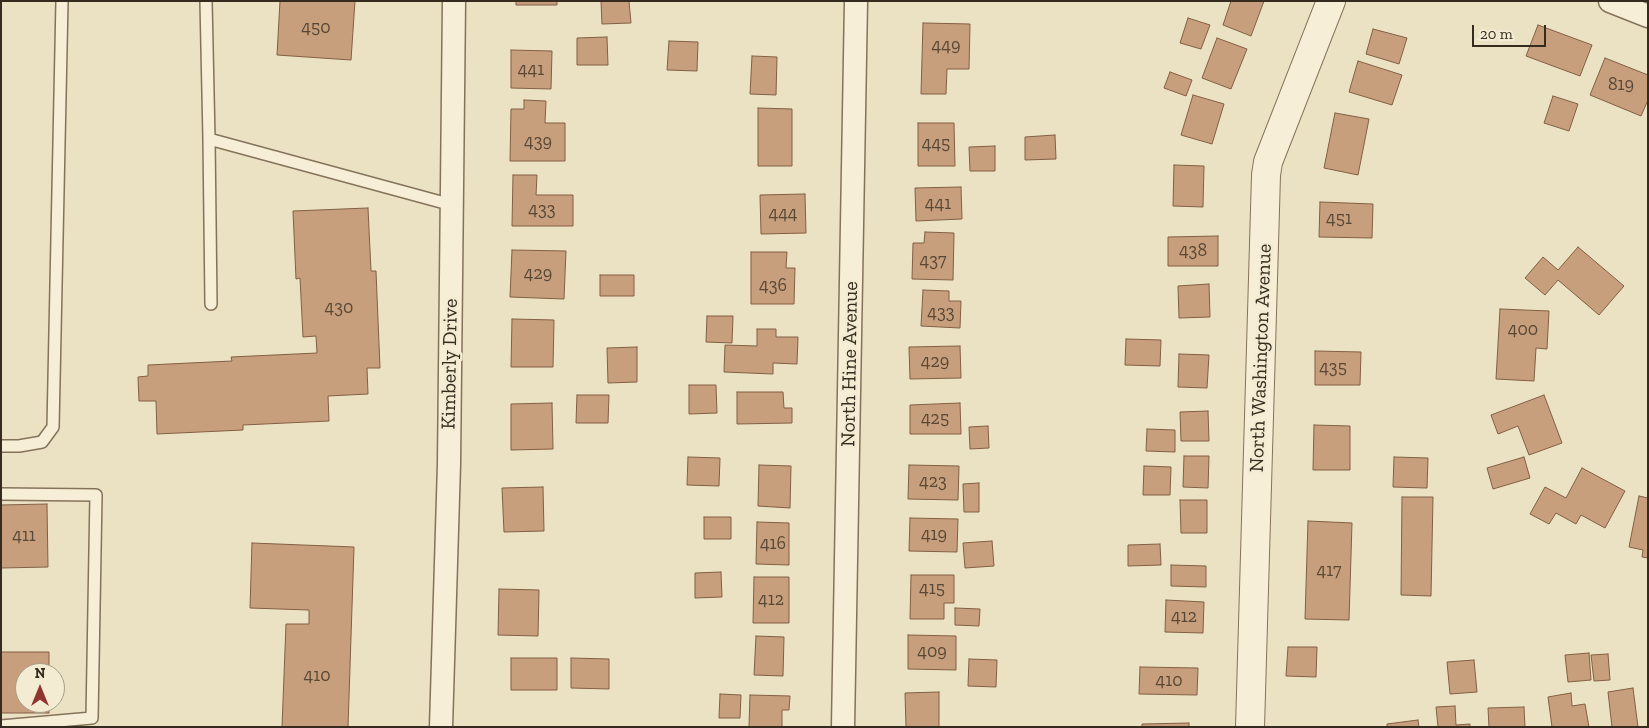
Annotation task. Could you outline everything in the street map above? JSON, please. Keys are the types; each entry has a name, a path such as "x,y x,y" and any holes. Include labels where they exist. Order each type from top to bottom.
{"street":[{"name":"Kimberly Drive","path":"441,727 449,464 454,1"},
{"name":"North Hine Avenue","path":"843,727 856,1"},
{"name":"North Washington Avenue","path":"1250,727 1266,175 1268,162 1331,1"},
{"path":"1610,1 1648,16"}],"lane":[{"path":"1,446 19,446 42,442 53,427 62,1"},
{"path":"206,1 210,139 211,304"},
{"path":"210,139 452,205"},
{"path":"1,494 96,494 92,718 1,726"}],"building":[{"path":"280,1 355,1 351,60 277,55"},
{"path":"516,1 557,1 557,5 516,5"},
{"path":"601,1 629,1 631,23 602,24"},
{"path":"1231,1 1264,1 1251,36 1223,25"},
{"path":"1188,18 1210,25 1201,49 1180,43"},
{"path":"923,23 970,24 969,69 947,69 946,94 921,94"},
{"path":"1538,25 1592,45 1580,76 1526,56"},
{"path":"1373,29 1407,38 1399,64 1366,54"},
{"path":"607,37 608,65 577,65 577,38"},
{"path":"1217,38 1247,49 1231,89 1202,78"},
{"path":"669,41 698,42 697,71 667,70"},
{"path":"511,50 552,51 551,89 511,88"},
{"path":"752,56 777,57 776,95 750,94"},
{"path":"1605,58 1648,75 1648,100 1641,116 1590,95"},
{"path":"1358,61 1402,75 1392,105 1349,92"},
{"path":"1170,72 1192,80 1186,96 1164,88"},
{"path":"1193,95 1224,104 1212,144 1181,135"},
{"path":"1553,96 1578,104 1569,131 1544,123"},
{"path":"524,100 546,101 545,123 565,123 565,161 510,161 511,109 524,109"},
{"path":"758,108 792,109 792,166 758,166"},
{"path":"1335,113 1369,119 1358,175 1324,168"},
{"path":"918,123 954,123 955,166 918,166"},
{"path":"1055,135 1056,159 1025,160 1025,137"},
{"path":"995,146 995,171 970,171 969,147"},
{"path":"1174,165 1204,166 1203,207 1173,206"},
{"path":"513,175 537,175 536,195 573,195 573,226 512,226"},
{"path":"961,187 962,219 916,221 915,188"},
{"path":"805,194 806,233 761,234 760,195"},
{"path":"1320,202 1373,204 1372,238 1319,237"},
{"path":"368,208 371,271 376,271 380,368 367,368 368,394 328,396 329,421 243,425 243,430 157,434 156,401 139,401 138,377 148,376 148,365 232,361 231,357 317,353 316,336 303,337 300,278 296,279 293,211"},
{"path":"925,232 954,233 953,280 912,279 913,243 924,243"},
{"path":"1218,236 1218,266 1168,266 1168,237"},
{"path":"1578,247 1624,286 1599,315 1558,280 1545,295 1525,278 1543,257 1558,270"},
{"path":"512,250 566,251 564,299 510,297"},
{"path":"751,252 787,252 786,268 795,268 794,304 751,304"},
{"path":"600,275 634,275 634,296 600,296"},
{"path":"1209,284 1210,317 1179,318 1178,286"},
{"path":"923,290 949,291 949,301 961,301 960,328 921,326"},
{"path":"1500,309 1549,311 1547,349 1536,348 1534,381 1496,379"},
{"path":"707,316 733,316 732,343 706,342"},
{"path":"512,319 554,320 553,367 511,367"},
{"path":"757,329 776,329 776,337 798,337 797,364 773,363 773,374 724,372 725,345 757,346"},
{"path":"1126,339 1161,340 1160,366 1125,365"},
{"path":"960,346 961,378 910,379 909,347"},
{"path":"637,347 637,382 608,383 607,348"},
{"path":"1315,351 1361,352 1360,385 1315,385"},
{"path":"1179,354 1209,355 1207,388 1178,387"},
{"path":"689,385 716,385 717,413 689,414"},
{"path":"737,392 783,392 784,408 792,408 792,423 737,424"},
{"path":"577,395 609,395 608,423 576,423"},
{"path":"1544,395 1562,443 1529,455 1518,426 1498,434 1491,415"},
{"path":"552,403 553,449 511,450 511,404"},
{"path":"960,403 961,434 910,434 910,405"},
{"path":"1208,411 1209,441 1181,441 1180,412"},
{"path":"1314,425 1350,426 1350,470 1313,470"},
{"path":"988,426 989,448 970,449 969,427"},
{"path":"1147,429 1175,430 1175,452 1146,451"},
{"path":"1184,456 1209,456 1208,488 1183,487"},
{"path":"688,457 720,458 719,486 687,485"},
{"path":"1394,457 1428,458 1427,488 1393,487"},
{"path":"1524,457 1530,478 1493,489 1487,468"},
{"path":"759,465 791,466 790,508 758,506"},
{"path":"909,465 959,466 958,500 908,499"},
{"path":"1144,466 1171,467 1170,495 1143,495"},
{"path":"1582,468 1625,491 1605,528 1581,515 1576,524 1556,513 1549,524 1530,514 1545,487 1566,498"},
{"path":"979,483 979,512 964,512 963,484"},
{"path":"543,487 544,531 504,532 502,488"},
{"path":"1639,496 1648,498 1648,558 1642,557 1643,550 1629,547"},
{"path":"1402,497 1433,497 1431,596 1401,595"},
{"path":"1180,500 1207,500 1207,533 1181,533"},
{"path":"47,504 48,567 1,568 1,505"},
{"path":"704,517 731,517 731,539 704,539"},
{"path":"910,518 958,519 957,552 909,551"},
{"path":"1308,521 1352,523 1349,620 1305,619"},
{"path":"757,522 789,523 789,565 756,564"},
{"path":"992,541 994,566 965,568 963,543"},
{"path":"252,543 354,547 348,727 282,727 286,624 309,624 309,610 250,608"},
{"path":"1160,544 1161,565 1128,566 1128,545"},
{"path":"1171,565 1206,566 1206,587 1171,586"},
{"path":"721,572 722,597 695,598 695,573"},
{"path":"911,575 954,575 954,603 944,603 944,619 910,619"},
{"path":"754,577 789,577 789,623 753,623"},
{"path":"499,589 539,590 538,636 498,635"},
{"path":"1166,600 1204,602 1203,633 1165,632"},
{"path":"955,608 980,609 979,626 955,625"},
{"path":"908,635 956,636 956,670 908,669"},
{"path":"756,636 784,637 783,676 754,675"},
{"path":"1288,647 1317,647 1316,677 1286,676"},
{"path":"1,652 49,652 49,663 15,663 15,713 1,713"},
{"path":"1589,653 1591,680 1568,682 1565,655"},
{"path":"1608,654 1610,680 1594,681 1591,655"},
{"path":"511,658 557,658 557,690 511,690"},
{"path":"571,658 609,659 609,689 571,688"},
{"path":"969,659 997,660 996,687 968,686"},
{"path":"1474,660 1477,692 1450,694 1447,662"},
{"path":"1140,667 1198,668 1197,695 1139,694"},
{"path":"1633,688 1638,727 1612,727 1608,692"},
{"path":"939,692 939,727 906,727 905,693"},
{"path":"1571,693 1572,706 1585,704 1589,727 1552,727 1548,697"},
{"path":"720,694 741,695 740,718 719,718"},
{"path":"750,695 790,696 789,710 782,710 782,727 749,727"},
{"path":"1455,706 1456,725 1470,724 1470,727 1438,727 1436,707"},
{"path":"1524,707 1525,727 1489,727 1488,708"},
{"path":"1418,720 1419,727 1387,727 1387,724"},
{"path":"1189,723 1189,727 1142,727 1142,724"}]}
